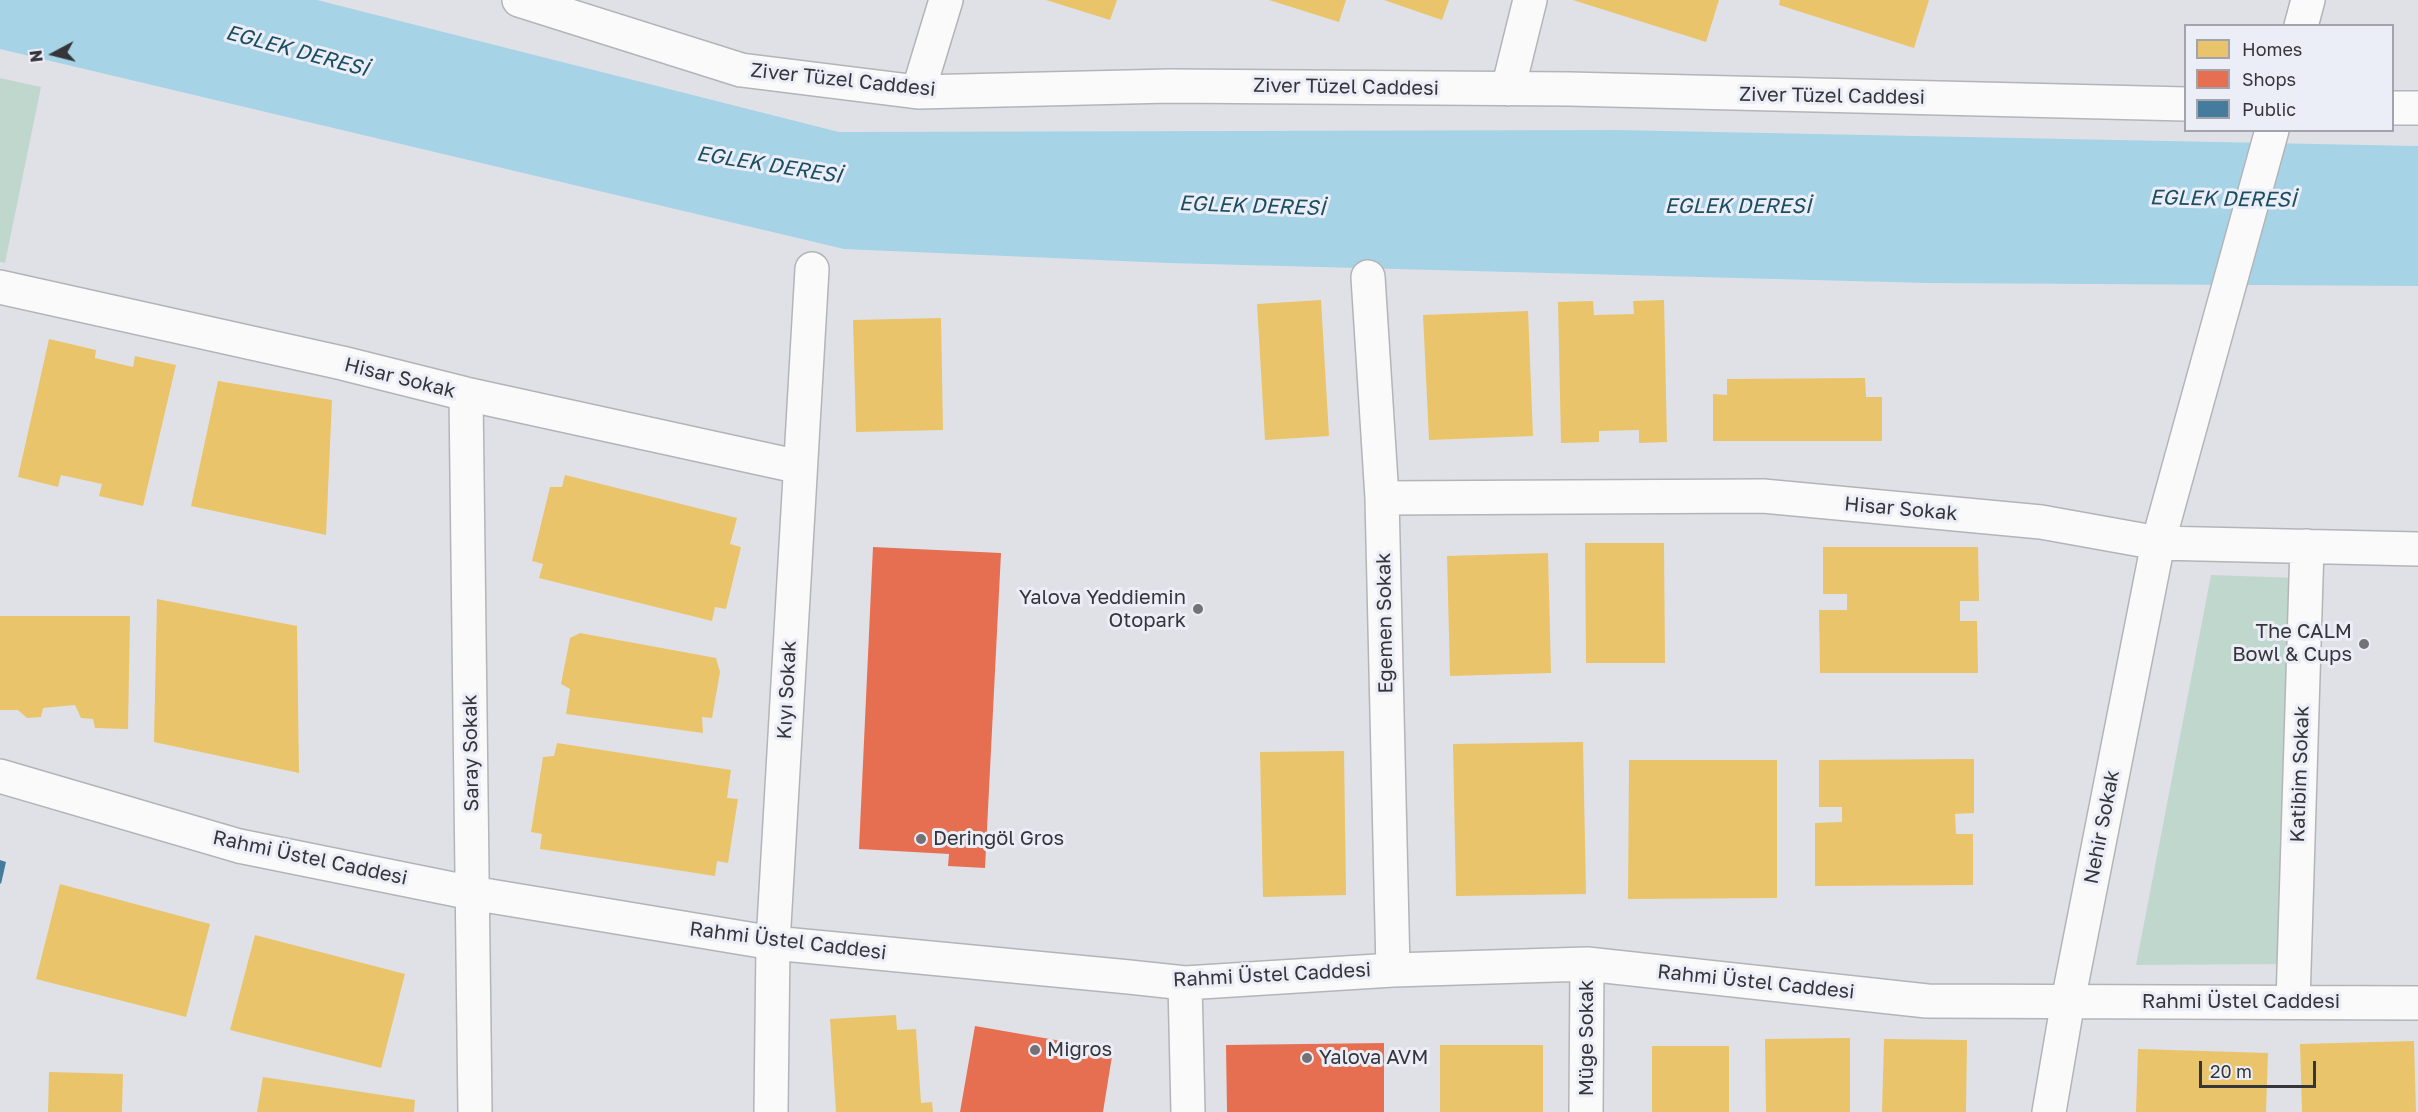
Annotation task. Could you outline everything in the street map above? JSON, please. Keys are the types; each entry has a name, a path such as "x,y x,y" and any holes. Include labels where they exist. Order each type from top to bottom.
{"street":[{"name":"Ziver Tüzel Caddesi","path":"519,0 555,6 741,70 918,92 1170,86 1508,89 2184,104"},
{"path":"918,92 946,0"},
{"path":"1508,89 1530,0"},
{"path":"2302,24 2308,0"},
{"path":"2394,108 2418,108"},
{"name":"Nehir Sokak","path":"2049,1112 2068,1000 2158,543 2271,132"},
{"name":"Kıyı Sokak","path":"771,1112 773,943 812,269"},
{"name":"Egemen Sokak","path":"1368,277 1382,498 1393,970"},
{"name":"Hisar Sokak","path":"0,287 342,363 466,394 800,467"},
{"name":"Saray Sokak","path":"466,394 475,1112"},
{"name":"Hisar Sokak","path":"1382,498 1763,496 2041,522 2158,543 2418,549"},
{"name":"Katibim Sokak","path":"2293,1002 2307,546"},
{"name":"Rahmi Üstel Caddesi","path":"0,776 239,846 472,892 773,943 1185,982 1393,970 1587,964 1927,1001 2418,1003"},
{"name":"Müge Sokak","path":"1586,1112 1587,964"},
{"path":"1185,982 1188,1112"}],"green space":[{"path":"0,78 41,87 5,263 0,262"},
{"path":"2211,575 2301,578 2286,964 2136,965"}],"water":[{"name":"EĞLEK DERESİ","path":"0,0 317,0 839,132 1616,130 2418,146 2418,286 1927,283 1168,263 844,249 0,49"}],"building: Homes":[{"path":"1046,0 1117,0 1110,20"},
{"path":"1269,0 1346,0 1339,22"},
{"path":"1384,0 1449,0 1442,20"},
{"path":"1573,0 1719,0 1706,42"},
{"path":"1780,0 1929,0 1914,48 1779,5"},
{"path":"1321,300 1329,436 1265,440 1257,304"},
{"path":"1664,300 1667,442 1639,443 1639,430 1599,431 1599,442 1561,443 1558,302 1593,301 1594,315 1634,314 1633,301"},
{"path":"1528,311 1533,436 1429,440 1423,315"},
{"path":"941,318 943,430 856,432 853,320"},
{"path":"49,339 96,350 95,358 133,367 135,356 176,365 143,506 99,496 102,484 61,475 58,487 18,477"},
{"path":"1865,378 1866,397 1882,397 1882,441 1713,441 1713,394 1727,395 1727,379"},
{"path":"218,381 332,400 326,535 191,506"},
{"path":"565,475 737,518 730,544 741,547 726,609 715,607 712,621 539,578 543,564 532,561 550,487 562,487"},
{"path":"1585,543 1664,543 1665,663 1586,663"},
{"path":"1823,547 1978,547 1979,601 1960,601 1960,621 1977,621 1978,673 1820,673 1819,610 1847,610 1847,594 1823,594"},
{"path":"1548,553 1551,673 1450,676 1447,556"},
{"path":"157,599 297,626 299,773 154,742"},
{"path":"0,616 130,616 128,729 95,728 93,719 81,718 75,705 43,708 41,717 27,718 18,710 0,710"},
{"path":"580,633 716,658 720,672 712,718 702,717 703,733 566,714 570,689 561,684 570,638"},
{"path":"1583,742 1586,894 1456,896 1453,744"},
{"path":"557,743 731,770 727,798 738,799 728,863 717,861 715,876 540,849 542,834 531,832 543,757 554,756"},
{"path":"1344,751 1346,895 1263,897 1260,752"},
{"path":"1974,759 1974,813 1955,814 1956,834 1973,834 1973,885 1815,886 1815,823 1842,822 1842,807 1819,807 1819,760"},
{"path":"1629,760 1777,760 1777,898 1628,899"},
{"path":"60,884 210,924 186,1017 36,979"},
{"path":"255,935 405,974 381,1068 230,1030"},
{"path":"896,1015 897,1030 916,1029 921,1103 932,1102 933,1112 836,1112 830,1019"},
{"path":"1850,1038 1850,1112 1766,1112 1765,1039"},
{"path":"1884,1039 1967,1040 1966,1112 1882,1112"},
{"path":"2414,1041 2416,1112 2302,1112 2300,1044"},
{"path":"1440,1045 1543,1045 1543,1112 1440,1112"},
{"path":"1652,1046 1729,1046 1729,1112 1652,1112"},
{"path":"2138,1049 2268,1053 2266,1112 2136,1112"},
{"path":"49,1072 123,1074 122,1112 48,1112"},
{"path":"263,1077 415,1100 414,1112 257,1112"}],"building: Shops":[{"path":"873,547 1001,553 985,868 948,866 949,854 859,849"},
{"path":"975,1026 1113,1050 1103,1112 960,1112"},
{"path":"1384,1043 1384,1112 1227,1112 1226,1045"}],"building: Public":[{"path":"0,860 6,862 1,884 0,883"}],"place":[{"name":"Yalova Yeddiemin Otopark","path":"1198,609"},
{"name":"The CALM Bowl & Cups","path":"2364,644"},
{"name":"Deringöl Gros","path":"921,839"},
{"name":"Migros","path":"1035,1050"},
{"name":"Yalova AVM","path":"1307,1058"}]}
